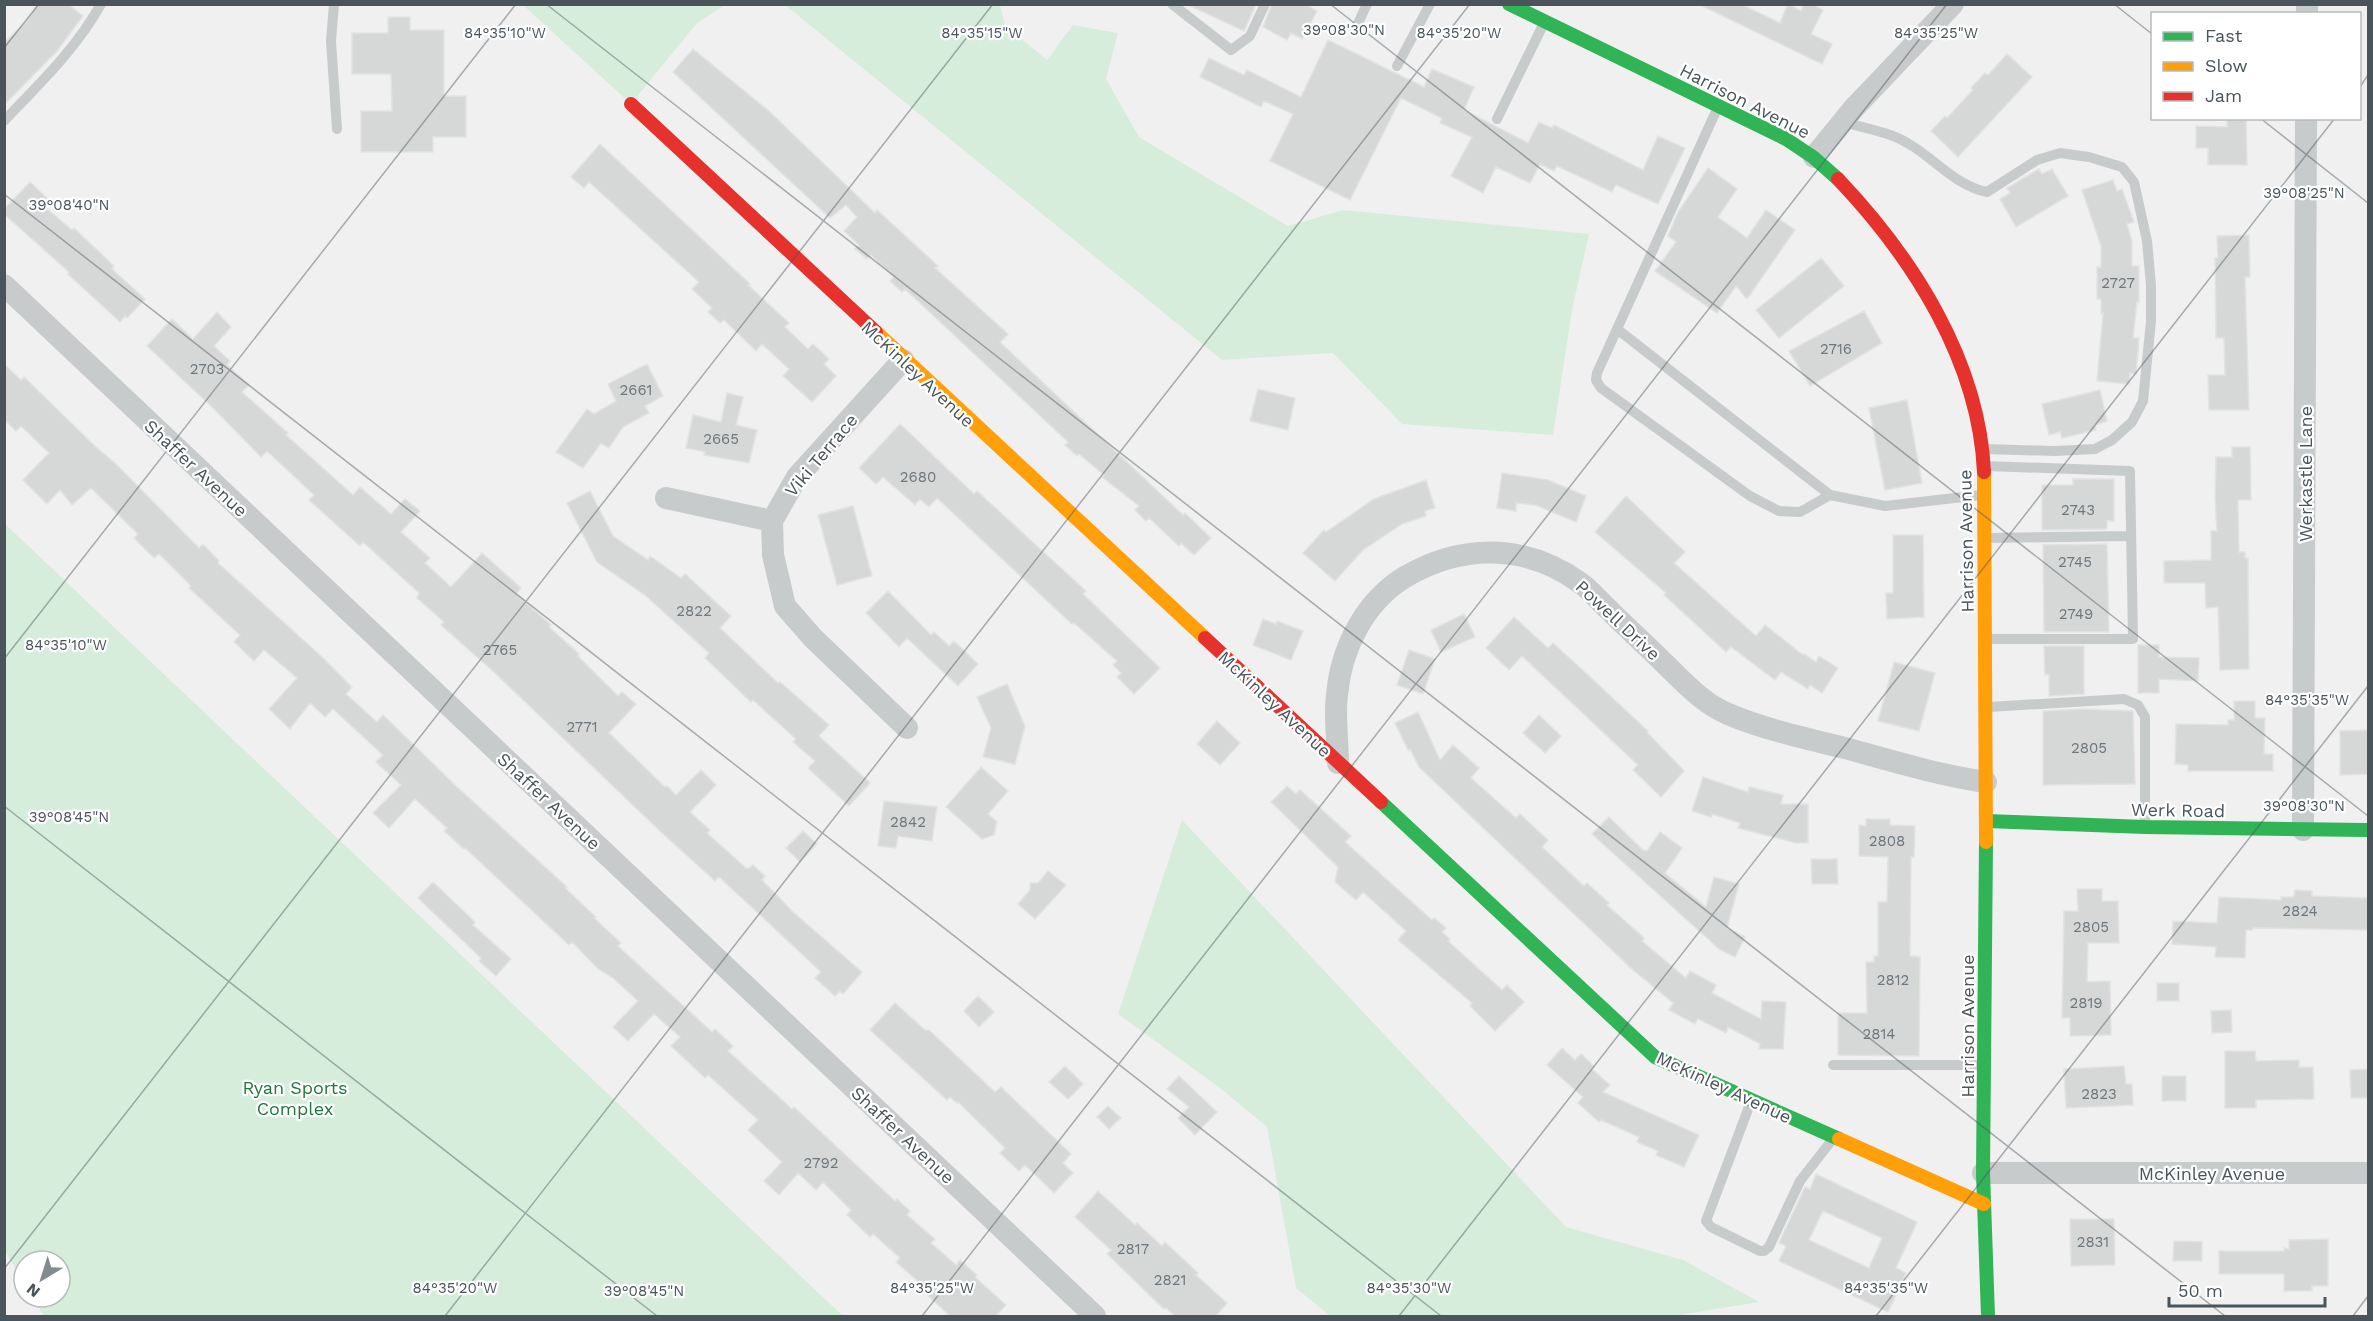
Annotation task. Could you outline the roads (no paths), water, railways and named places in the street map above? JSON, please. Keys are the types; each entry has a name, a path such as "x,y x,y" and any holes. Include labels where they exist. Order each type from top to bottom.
{"street":[{"path":"1814,157 1843,121 1953,4"},
{"name":"Harrison Avenue","path":"1520,7 1545,22 1786,139 1814,157 1865,209 1899,253 1940,318 1966,380 1982,449 1984,495 1986,821 1983,1173 1988,1317"},
{"name":"McKinley Avenue","path":"631,104 903,360 1655,1057 1984,1204"},
{"name":"Werkastle Lane","path":"2303,830 2306,120"},
{"name":"Shaffer Avenue","path":"4,285 1095,1317"},
{"name":"Viki Terrace","path":"772,521 797,477 903,360"},
{"path":"666,498 772,521 773,555 785,606 813,638 907,728"},
{"name":"Powell Drive","path":"1338,763 1336,697 1341,668 1346,649 1359,624 1377,600 1398,581 1423,566 1450,556 1498,552 1537,560 1581,583 1696,694 1728,714 1803,737 1927,770 1986,782"},
{"name":"Werk Road","path":"1986,821 2145,827 2368,830"},
{"name":"McKinley Avenue","path":"1983,1173 2368,1173"}],"lane":[{"path":"4,121 57,66 88,28 101,4"},
{"path":"334,4 331,41 337,129"},
{"path":"1172,4 1231,50 1250,36 1265,4"},
{"path":"1354,32 1367,4"},
{"path":"1397,66 1430,4"},
{"path":"1497,119 1545,22"},
{"path":"1718,106 1597,373 1596,380 1601,388 1750,496 1779,511 1800,512 1830,495"},
{"path":"1843,121 1908,143 1976,190 1987,192 2037,160 2060,153 2089,157 2122,167 2134,182 2147,241 2151,321 2143,401 2132,422 2112,440 2095,449 2054,451 1982,449"},
{"path":"1617,329 1830,495 1885,506 1984,495"},
{"path":"1983,466 2130,471 2133,639 1985,639"},
{"path":"1985,538 2131,536"},
{"path":"1985,708 2124,699 2138,705 2145,717 2145,827"},
{"path":"1833,1065 1984,1065"},
{"path":"1751,1101 1706,1221 1712,1227 1760,1251 1764,1251 1769,1246 1800,1181 1834,1137"}],"park label":[{"name":"Ryan Sports Complex","path":"295,1097"}]}
